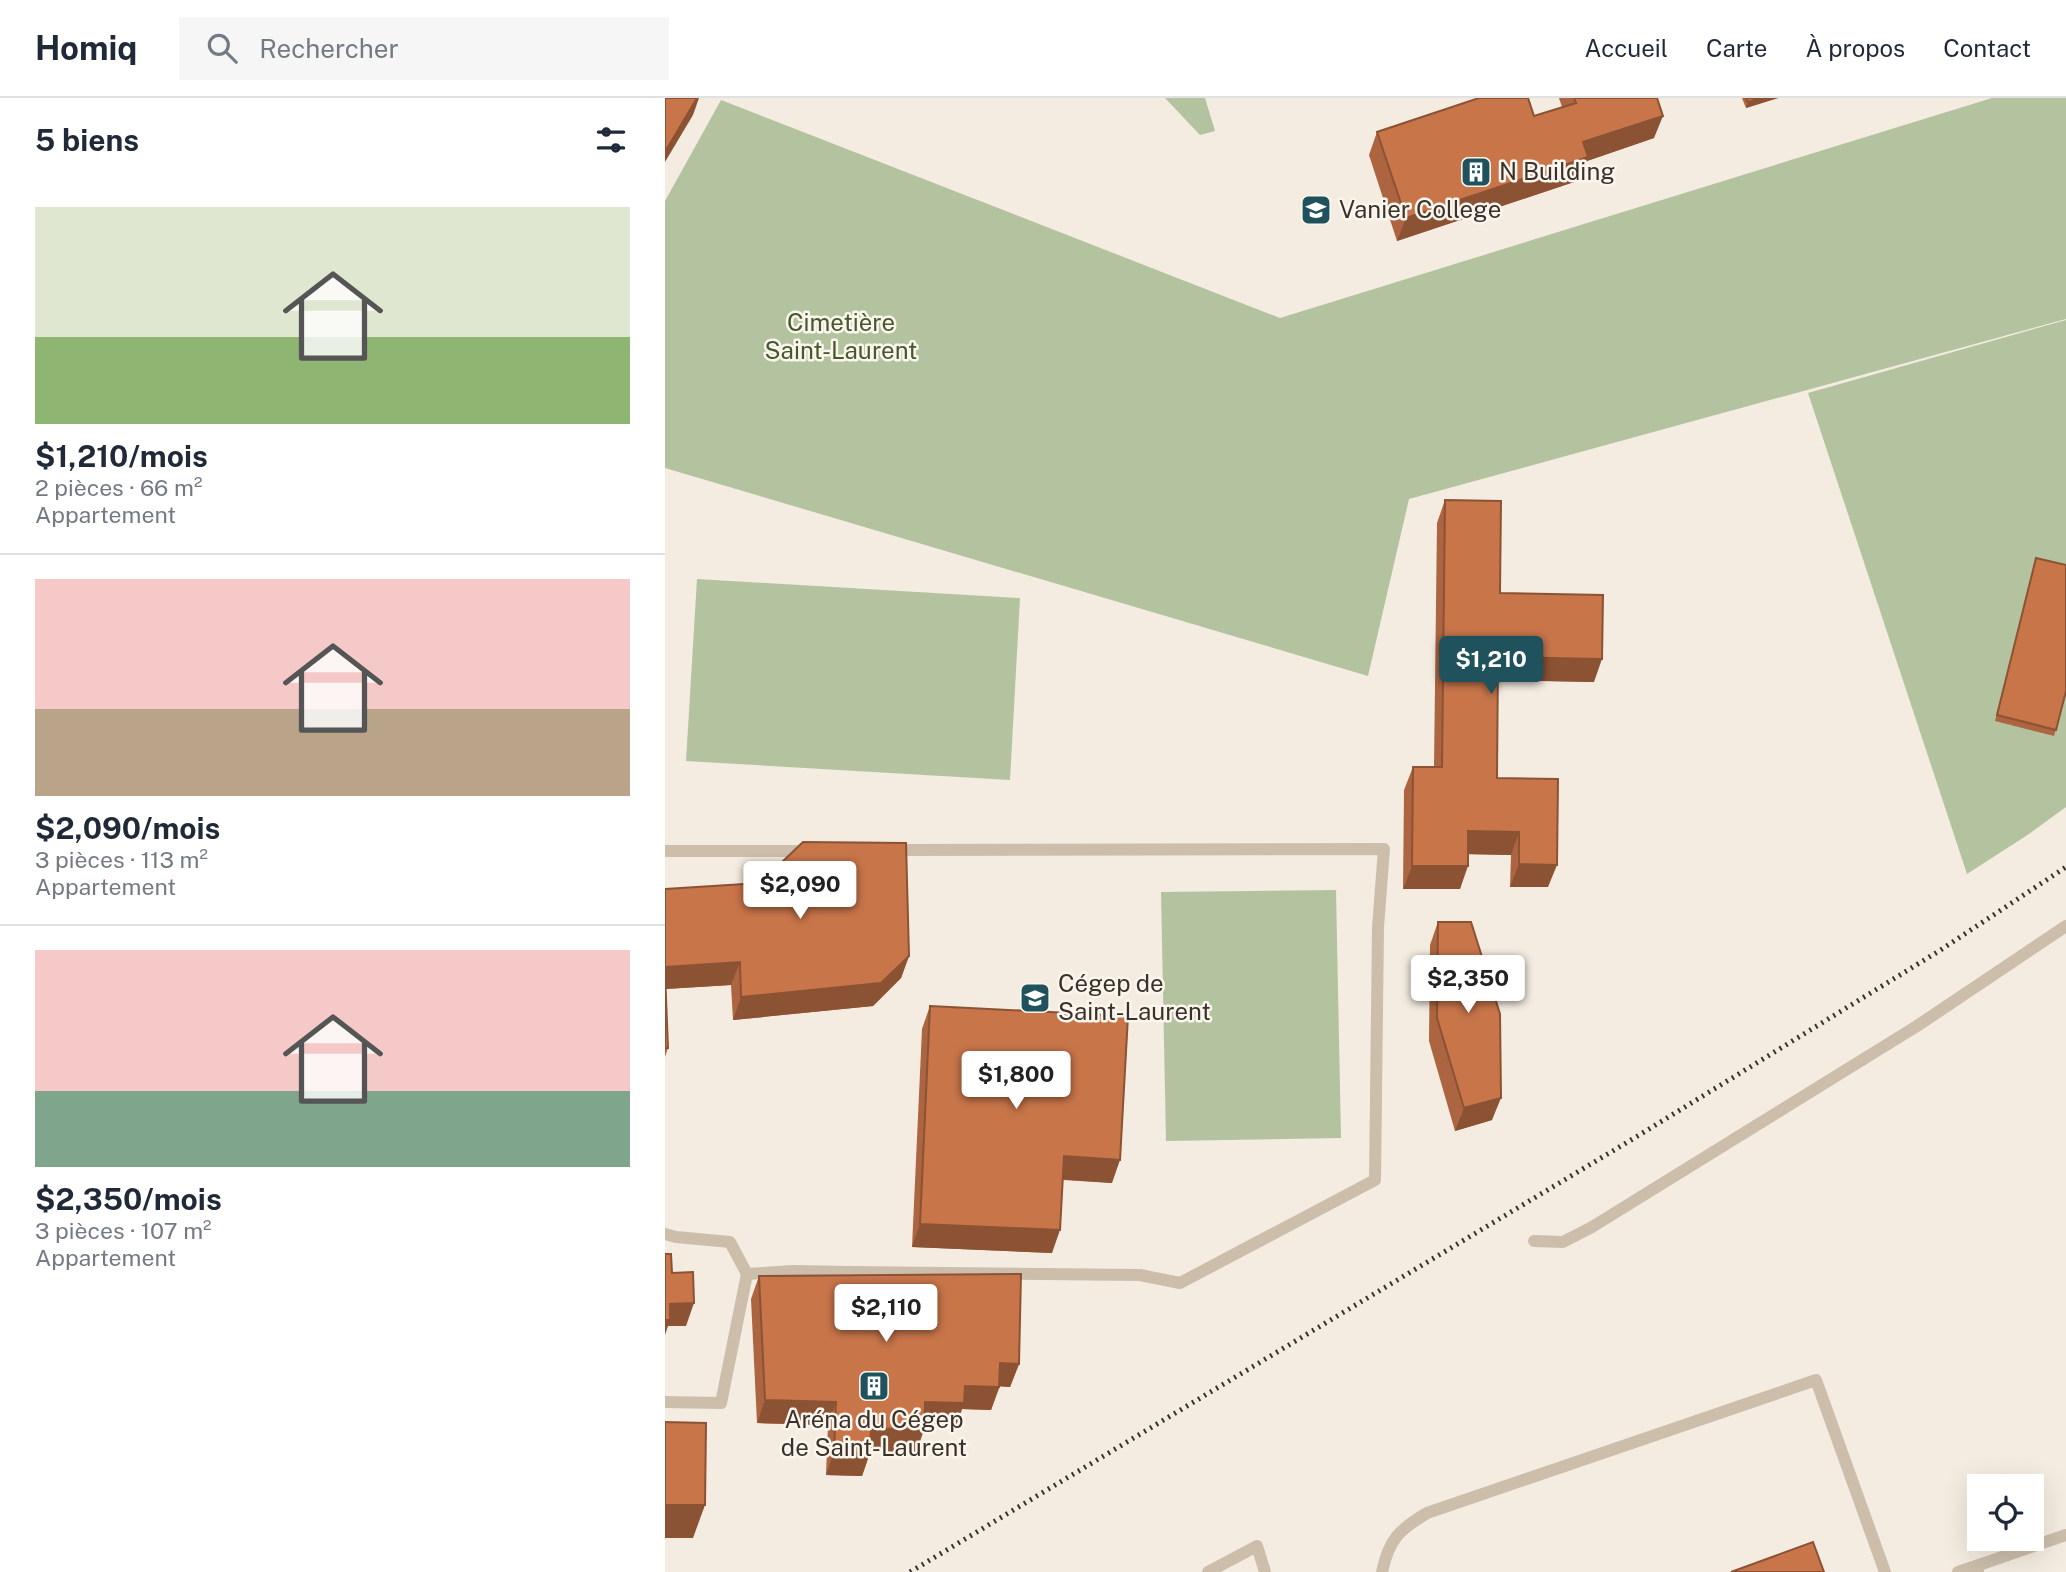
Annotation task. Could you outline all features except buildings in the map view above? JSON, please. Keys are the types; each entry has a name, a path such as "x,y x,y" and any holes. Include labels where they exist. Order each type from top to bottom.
{"lane":[{"path":"747,1274 852,1272 1140,1275 1180,1283 1375,1180 1378,927 1384,849 881,850"},
{"path":"665,851 827,850"},
{"path":"1534,1241 1563,1242 1593,1227 1907,1032 2066,926"},
{"path":"665,1234 730,1242 747,1274 720,1403 665,1402"},
{"path":"1382,1572 1389,1545 1395,1537 1403,1528 1427,1513 1816,1380 1885,1572"},
{"path":"1958,1572 1977,1569 2066,1535"},
{"path":"1208,1572 1257,1546 1265,1572"}],"green space":[{"path":"1165,98 1205,98 1215,131 1200,135"},
{"name":"Cimetière Saint-Laurent","path":"1992,98 2066,98 2066,319 1409,499 1368,676 665,468 665,201 721,100 1280,318"},
{"path":"2066,320 2066,807 1967,874 1808,393"},
{"path":"697,579 1020,598 1010,780 686,761"},
{"path":"1336,890 1341,1138 1166,1141 1161,892"}],"railway":[{"path":"910,1572 1636,1137 1939,951 2066,867"}],"place":[{"name":"N Building","path":"1476,172"},
{"name":"Vanier College","path":"1316,210"},
{"name":"Cégep de Saint-Laurent","path":"1035,998"},
{"name":"Aréna du Cégep de Saint-Laurent","path":"874,1386"}]}
